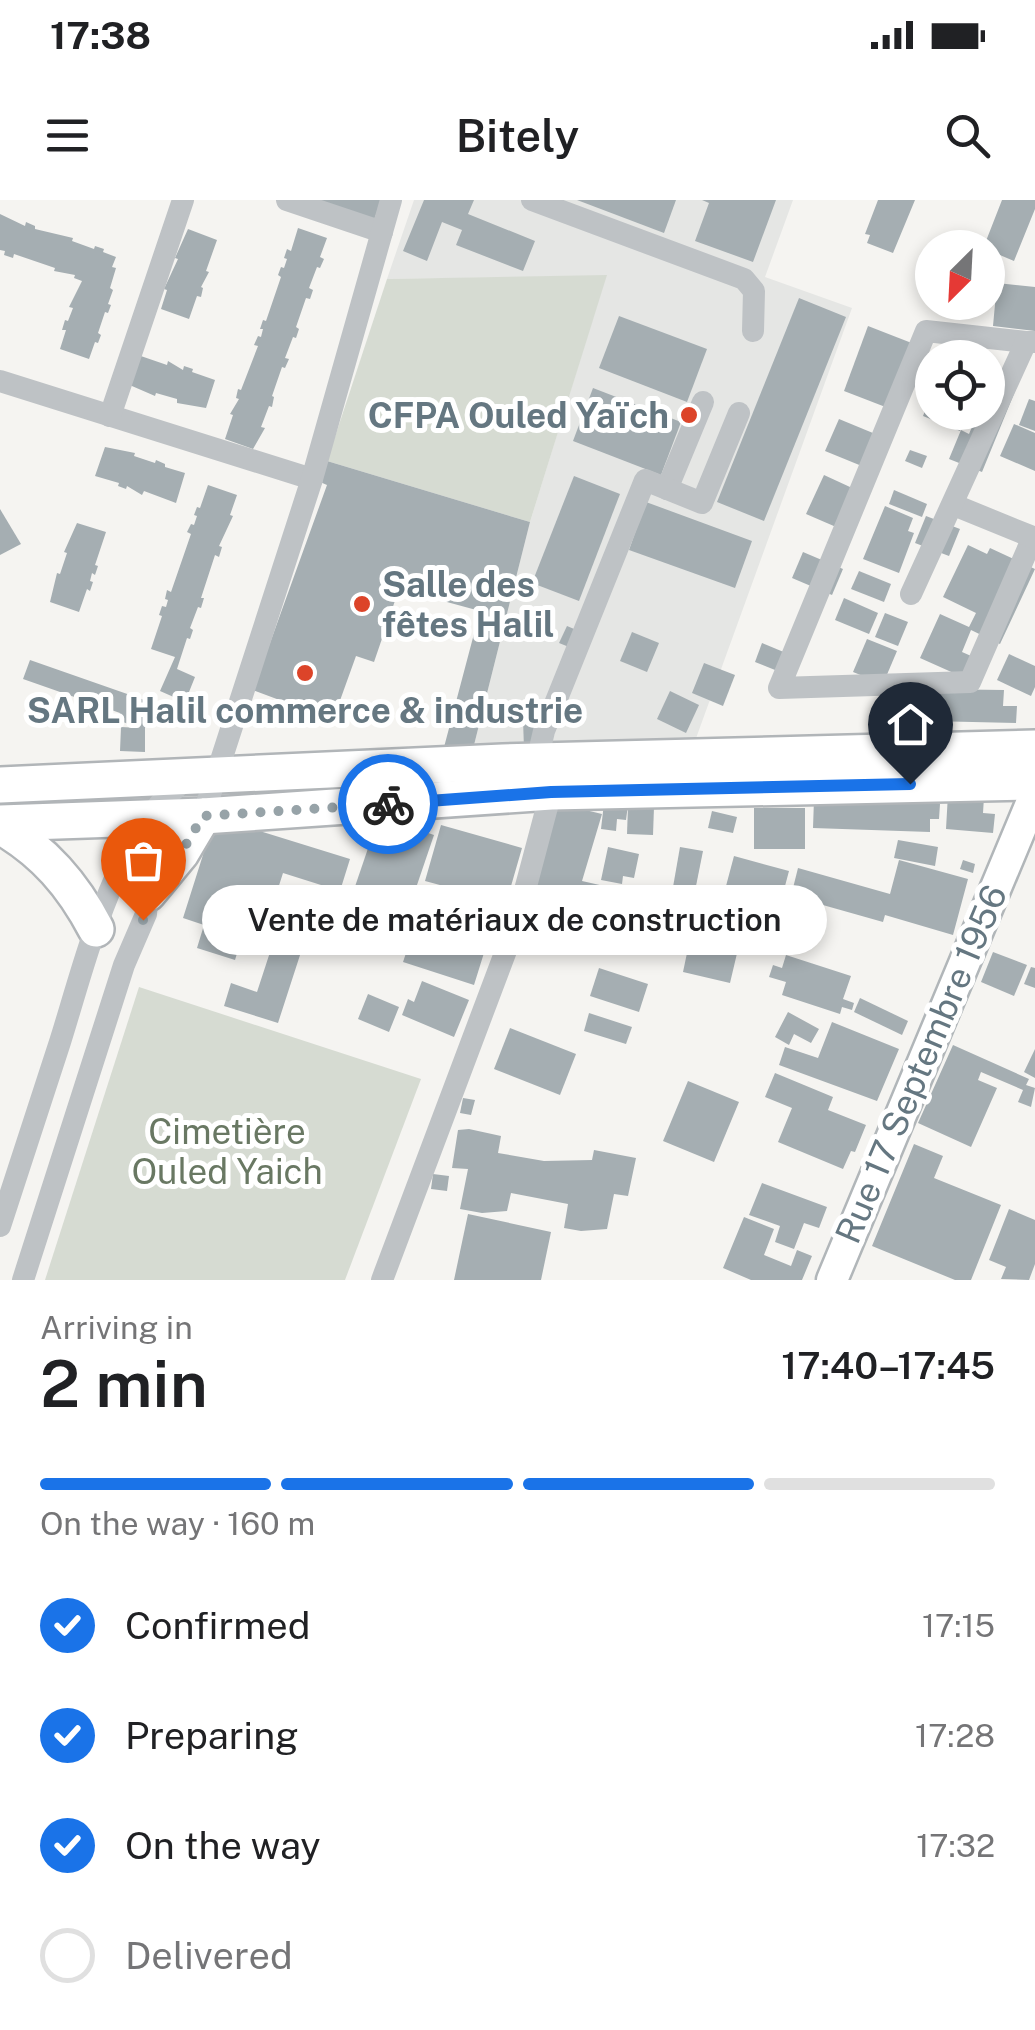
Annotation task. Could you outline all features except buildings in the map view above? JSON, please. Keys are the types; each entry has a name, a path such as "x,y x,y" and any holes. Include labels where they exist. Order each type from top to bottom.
{"highway":[{"path":"0,824 203,816 544,777 1035,748"},
{"path":"0,785 204,775 1035,782"},
{"path":"148,893 181,853 203,816"},
{"path":"0,824 65,878 96,929"}],"main road":[{"name":"Rue 17 Septembre 1956","path":"832,1280 1028,824 1035,794"}],"street":[{"path":"110,416 183,200"},
{"path":"287,200 382,232"},
{"path":"203,816 204,775 312,479 391,200"},
{"path":"532,200 744,280 754,291 753,331"},
{"path":"911,594 1030,342 926,331 779,688 970,682 1034,538 954,505"},
{"path":"0,381 312,479"},
{"path":"667,489 703,402"},
{"path":"382,1280 516,924 544,777 544,731 645,480 702,503 739,413"},
{"path":"0,1226 11,1156 117,876 148,818 165,796 204,775"},
{"path":"23,1280 124,965 146,914 148,893 132,877 117,876"}],"shaded area":[{"name":"CFPA Ouled Yaïch","path":"414,200 793,200 765,277 852,308 695,741 473,749 530,522 606,276 387,279"}],"green space":[{"path":"607,275 530,522 327,461 387,279"},
{"name":"Cimetière Ouled Yaich","path":"139,987 421,1079 345,1280 45,1280"}],"way so far":[{"path":"143,920 148,893 181,853 203,816 388,804"}],"place":[{"name":"CFPA Ouled Yaïch","path":"689,415"},
{"name":"Salle des fêtes Halil","path":"362,604"},
{"name":"SARL Halil commerce & industrie","path":"305,673"},
{"name":"Vente de matériaux de construction","path":"143,920"}],"route":[{"path":"388,804 551,792 910,784"}]}
